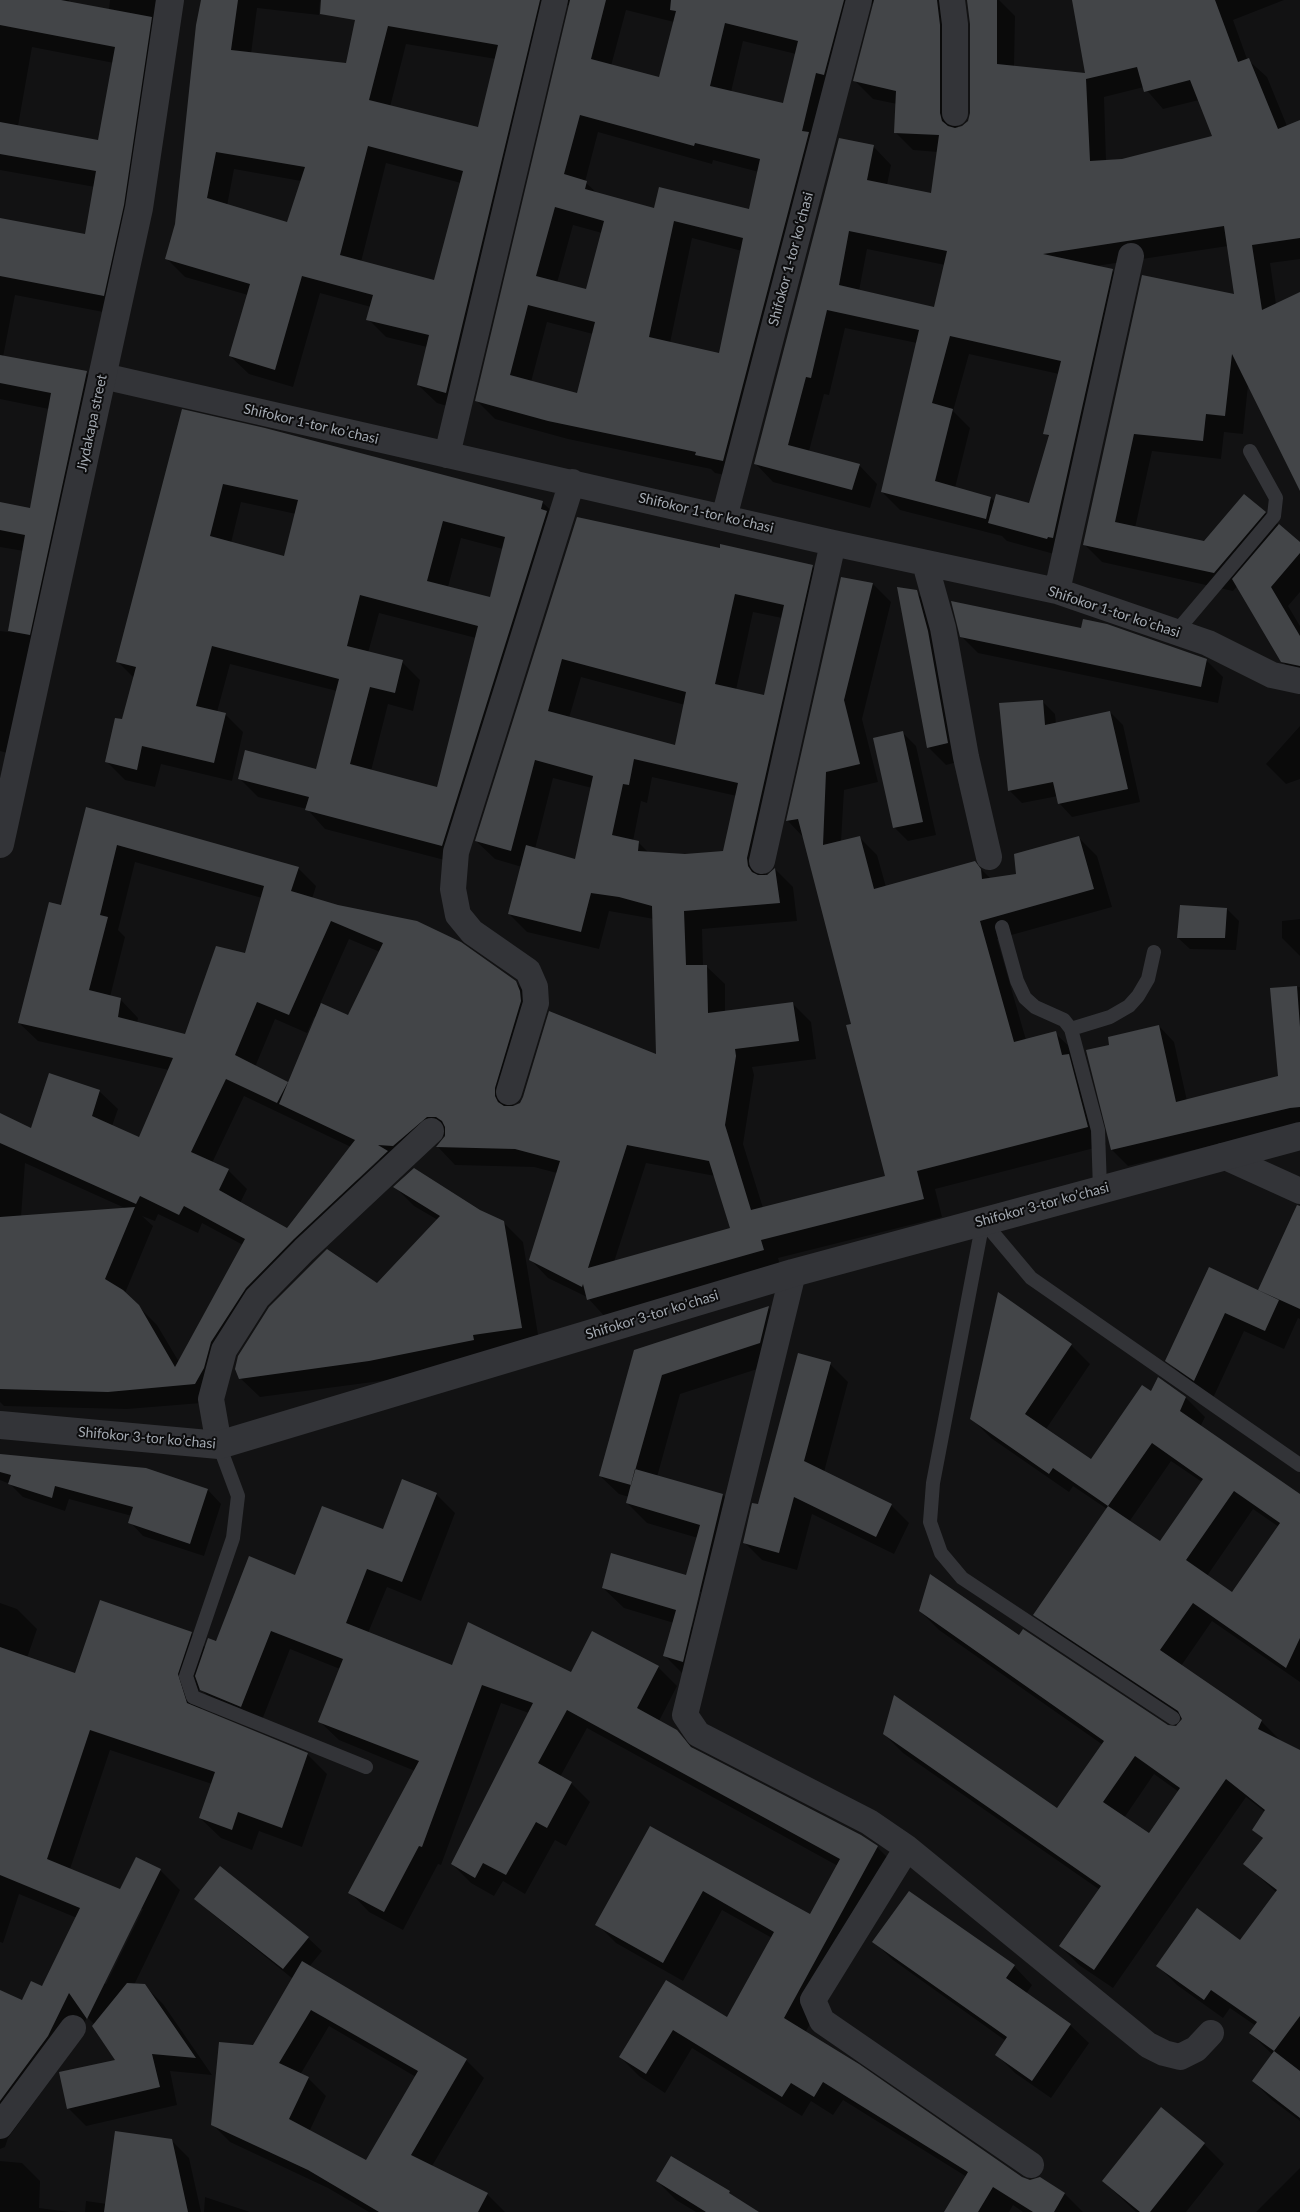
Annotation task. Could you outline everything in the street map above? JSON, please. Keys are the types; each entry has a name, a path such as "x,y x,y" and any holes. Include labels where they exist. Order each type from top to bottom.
{"street":[{"name":"Jiydakapa street","path":"0,844 139,208 168,0"},
{"path":"447,455 555,0"},
{"name":"Shifokor 1-tor koʻchasi","path":"724,518 859,0"},
{"path":"952,0 955,24 955,113"},
{"path":"1057,591 1132,256"},
{"name":"Shifokor 1-tor koʼchasi","path":"103,376 833,543 1057,591 1208,643 1272,675 1300,681"},
{"path":"509,1092 536,1003 535,987 528,971 472,932 458,915 453,889 456,852 572,482"},
{"path":"762,861 833,543"},
{"path":"925,563 943,628 966,757 989,857"},
{"path":"219,1445 211,1399 213,1391 224,1350 257,1298 304,1250 431,1131"},
{"name":"Shifokor 3-tor koʼchasi","path":"0,1425 219,1445 792,1273 1300,1136"},
{"path":"1223,1156 1300,1191"},
{"path":"792,1273 685,1715 698,1734 869,1822 906,1848 1148,2045 1164,2053 1180,2057 1196,2049 1211,2034"},
{"path":"906,1848 813,2000 822,2021 1031,2164"},
{"path":"0,2126 73,2028"}],"lane":[{"path":"1176,632 1274,516 1276,498 1250,451"},
{"path":"1002,927 1017,981 1025,998 1034,1007 1064,1020 1071,1029 1098,1130 1100,1189"},
{"path":"1071,1029 1110,1017 1128,1006 1138,996 1148,979 1154,952"},
{"path":"983,1221 1031,1278 1300,1465"},
{"path":"983,1221 933,1483 930,1522 941,1553 962,1578 1173,1718"},
{"path":"219,1445 238,1496 233,1538 186,1676 193,1697 366,1767"}],"building":[{"path":"0,0 61,0 152,17 124,205 104,296 0,276 0,218 85,234 96,171 0,154 0,122 98,140 115,47 0,25"},
{"path":"201,0 238,0 231,50 346,63 355,20 320,14 321,0 540,0 446,393 417,385 429,335 366,320 373,295 302,276 275,370 229,356 250,284 165,259 175,224 196,25","holes":["388,26 498,45 478,127 369,100","368,146 463,171 434,280 340,255","216,152 305,167 287,222 207,198"]},
{"path":"570,0 606,0 591,59 659,77 676,11 670,10 671,0 844,0 824,75 816,73 802,131 809,132 723,461 695,455 696,452 548,421 475,401","holes":["725,23 798,41 783,103 710,86","580,115 694,146 695,143 760,159 749,209 659,187 654,208 585,189 587,181 564,174","555,207 604,221 586,289 536,276","674,221 743,238 719,353 649,337","528,305 595,322 577,393 510,375"]},
{"path":"874,0 937,0 940,25 940,113 942,121 948,126 955,128 962,126 968,121 970,113 970,24 967,0 997,0 997,64 1085,73 1072,0 1215,0 1238,62 1249,58 1278,129 1300,120 1300,238 1252,245 1262,310 1300,292 1300,491 1232,354 1225,416 1206,414 1203,441 1134,434 1115,522 1204,541 1244,494 1266,512 1214,573 1083,545 1142,275 1234,294 1224,226 1043,254 1113,269 1053,538 1048,537 1047,539 988,523 996,494 1029,503 1049,435 1043,434 1061,361 950,336 932,403 953,409 935,481 991,497 986,519 881,492 919,330 827,310 811,378 806,377 788,445 860,464 852,490 754,464 839,138 874,145 867,180 931,193 939,135 894,133 896,91 853,81","holes":["1137,67 1144,92 1190,80 1212,136 1122,159 1090,161 1086,79","849,231 947,251 934,307 839,285"]},
{"path":"0,355 87,371 30,635 8,631 25,535 0,530 0,502 30,508 51,393 0,383"},
{"path":"182,409 265,428 543,501 541,509 547,511 442,846 305,810 309,797 238,779 245,750 316,769 339,679 212,646 196,706 226,713 214,763 142,746 137,770 105,762 115,718 122,719 136,667 116,662","holes":["223,484 298,500 284,556 210,536","443,521 505,537 490,597 427,581","360,595 478,626 437,787 350,764 370,687 395,693 403,660 347,646"]},
{"path":"577,517 720,548 720,544 813,565 747,858 748,866 752,872 758,875 767,875 775,868 780,903 684,911 686,965 707,965 708,1013 793,1002 799,1041 735,1049 736,1056 725,1125 751,1210 885,1176 846,1025 851,1024 798,819 786,821 841,577 873,583 844,700 860,764 826,772 823,845 860,836 874,889 975,861 981,869 982,879 1016,874 1014,854 1079,836 1094,889 980,921 1014,1042 1056,1031 1062,1055 1069,1054 1088,1127 917,1171 924,1199 761,1240 764,1250 587,1300 583,1284 582,1287 529,1260 560,1161 515,1149 436,1147 445,1136 445,1127 442,1121 436,1117 427,1117 393,1146 378,1145 388,1151 294,1239 246,1288 211,1342 204,1368 195,1384 108,1392 0,1389 0,1217 135,1207 105,1279 123,1290 139,1305 175,1367 245,1239 184,1206 179,1215 140,1196 136,1204 0,1143 0,1113 31,1128 49,1073 100,1090 92,1116 139,1137 173,1058 18,1023 49,902 61,905 86,807 299,867 291,891 338,905 417,921 461,942 516,981 521,1001 495,1088 495,1096 498,1102 504,1106 513,1106 520,1103 523,1097 549,1011 656,1054 652,906 619,897 591,893 581,932 508,914 526,845 575,859 593,776 535,760 511,851 475,841","holes":["735,594 784,605 764,695 715,684","562,659 686,692 675,745 548,711","634,759 738,783 723,851 685,854 638,851 639,841 612,835 623,784 629,785","117,845 264,886 245,953 216,946 185,1034 118,1017 121,998 89,990 108,917 100,915","331,921 383,943 348,1015 321,1003 279,1104 355,1140 287,1228 219,1190 229,1169 191,1152 226,1079 277,1103 288,1082 235,1055 257,1002 289,1015","627,1145 709,1161 730,1228 588,1268"]},
{"path":"1279,524 1300,542 1300,553 1271,587 1300,636 1300,666 1281,662 1232,579"},
{"path":"897,587 917,590 928,631 948,743 927,748"},
{"path":"951,601 1081,628 1083,619 1107,624 1207,659 1201,687 960,637"},
{"path":"1043,700 1045,725 1110,711 1128,789 1058,804 1053,782 1008,791 999,703"},
{"path":"903,731 923,822 893,828 873,738"},
{"path":"1180,905 1227,908 1225,938 1177,938"},
{"path":"1297,986 1300,1027 1300,1107 1111,1150 1086,1050 1109,1045 1108,1037 1159,1025 1176,1102 1278,1076 1270,988"},
{"path":"414,1168 480,1210 504,1221 522,1328 473,1335 474,1340 369,1361 239,1379 235,1369 238,1356 269,1307 327,1249 377,1283 440,1216 393,1187"},
{"path":"1297,1205 1300,1206 1300,1309 1258,1290"},
{"path":"1209,1267 1279,1300 1265,1331 1225,1313 1194,1381 1165,1361"},
{"path":"998,1292 1072,1344 1025,1414 1091,1459 1142,1385 1151,1391 1158,1377 1186,1397 1180,1411 1300,1494 1300,1638 1286,1668 1193,1603 1160,1650 1262,1720 1258,1729 1300,1750 1300,2016 1274,2051 1249,2033 1257,2022 1211,1990 1204,2000 1156,1966 1197,1908 1240,1940 1277,1890 1243,1864 1263,1838 1252,1830 1265,1810 1226,1779 1094,1970 1059,1946 1101,1886 883,1734 894,1695 1057,1808 1104,1741 919,1611 930,1574 1019,1635 1023,1629 1168,1725 1176,1726 1182,1719 1178,1711 1033,1615 1108,1506 1053,1468 1049,1474 970,1419","holes":["1152,1443 1203,1479 1160,1541 1108,1506","1234,1491 1280,1523 1232,1592 1186,1560","1135,1756 1180,1788 1149,1833 1103,1802"]},
{"path":"769,1306 760,1343 662,1375 631,1485 599,1476 634,1350"},
{"path":"798,1353 831,1362 804,1461 892,1504 876,1537 794,1497 779,1553 743,1543 752,1503 758,1504"},
{"path":"0,1454 146,1468 208,1489 190,1544 128,1523 133,1507 55,1486 52,1498 8,1484 11,1475 0,1472"},
{"path":"635,1469 723,1494 683,1662 663,1656 676,1610 602,1588 611,1553 686,1575 700,1525 626,1503"},
{"path":"402,1479 437,1493 402,1582 367,1569 346,1623 452,1665 468,1622 571,1672 592,1631 659,1666 637,1708 677,1730 691,1747 861,1835 878,1846 784,2018 859,2064 1022,2177 1030,2180 1040,2177 1065,2193 1054,2212 1033,2212 993,2187 978,2212 944,2212 968,2172 823,2082 814,2097 791,2083 782,2097 673,2030 646,2074 619,2057 666,1980 727,2017 774,1932 703,1891 663,1963 595,1925 650,1826 810,1914 840,1859 567,1710 538,1763 572,1782 547,1828 536,1822 506,1875 483,1863 475,1878 451,1864 533,1703 482,1685 422,1847 419,1846 384,1912 348,1893 419,1761 318,1722 343,1659 271,1631 241,1707 200,1690 195,1676 208,1638 216,1641 249,1556 295,1575 322,1506 383,1529"},
{"path":"100,1600 192,1632 178,1674 187,1703 308,1753 282,1828 238,1812 232,1830 199,1818 215,1772 90,1730 47,1859 120,1889 136,1857 161,1869 87,2019 69,1993 48,2036 0,2101 0,1990 22,2000 31,1981 42,1986 80,1908 0,1875 0,1647 75,1673"},
{"path":"220,1866 309,1937 283,1969 194,1899"},
{"path":"909,1891 1015,1965 1006,1978 1071,2024 1032,2081 995,2055 1007,2037 872,1942"},
{"path":"302,1961 467,2059 411,2155 488,2193 478,2212 379,2212 308,2170 211,2125 219,2042 253,2045","holes":["311,2010 418,2071 366,2160 289,2119 309,2077 279,2063"]},
{"path":"127,1983 145,1984 196,2058 152,2054 160,2087 67,2109 59,2072 115,2060 92,2026"},
{"path":"1274,2051 1300,2071 1300,2118 1252,2081"},
{"path":"1161,2107 1205,2143 1150,2212 1140,2212 1102,2181"},
{"path":"115,2131 172,2139 188,2212 104,2212"},
{"path":"671,2156 730,2191 729,2193 759,2212 706,2212 656,2181"}]}
